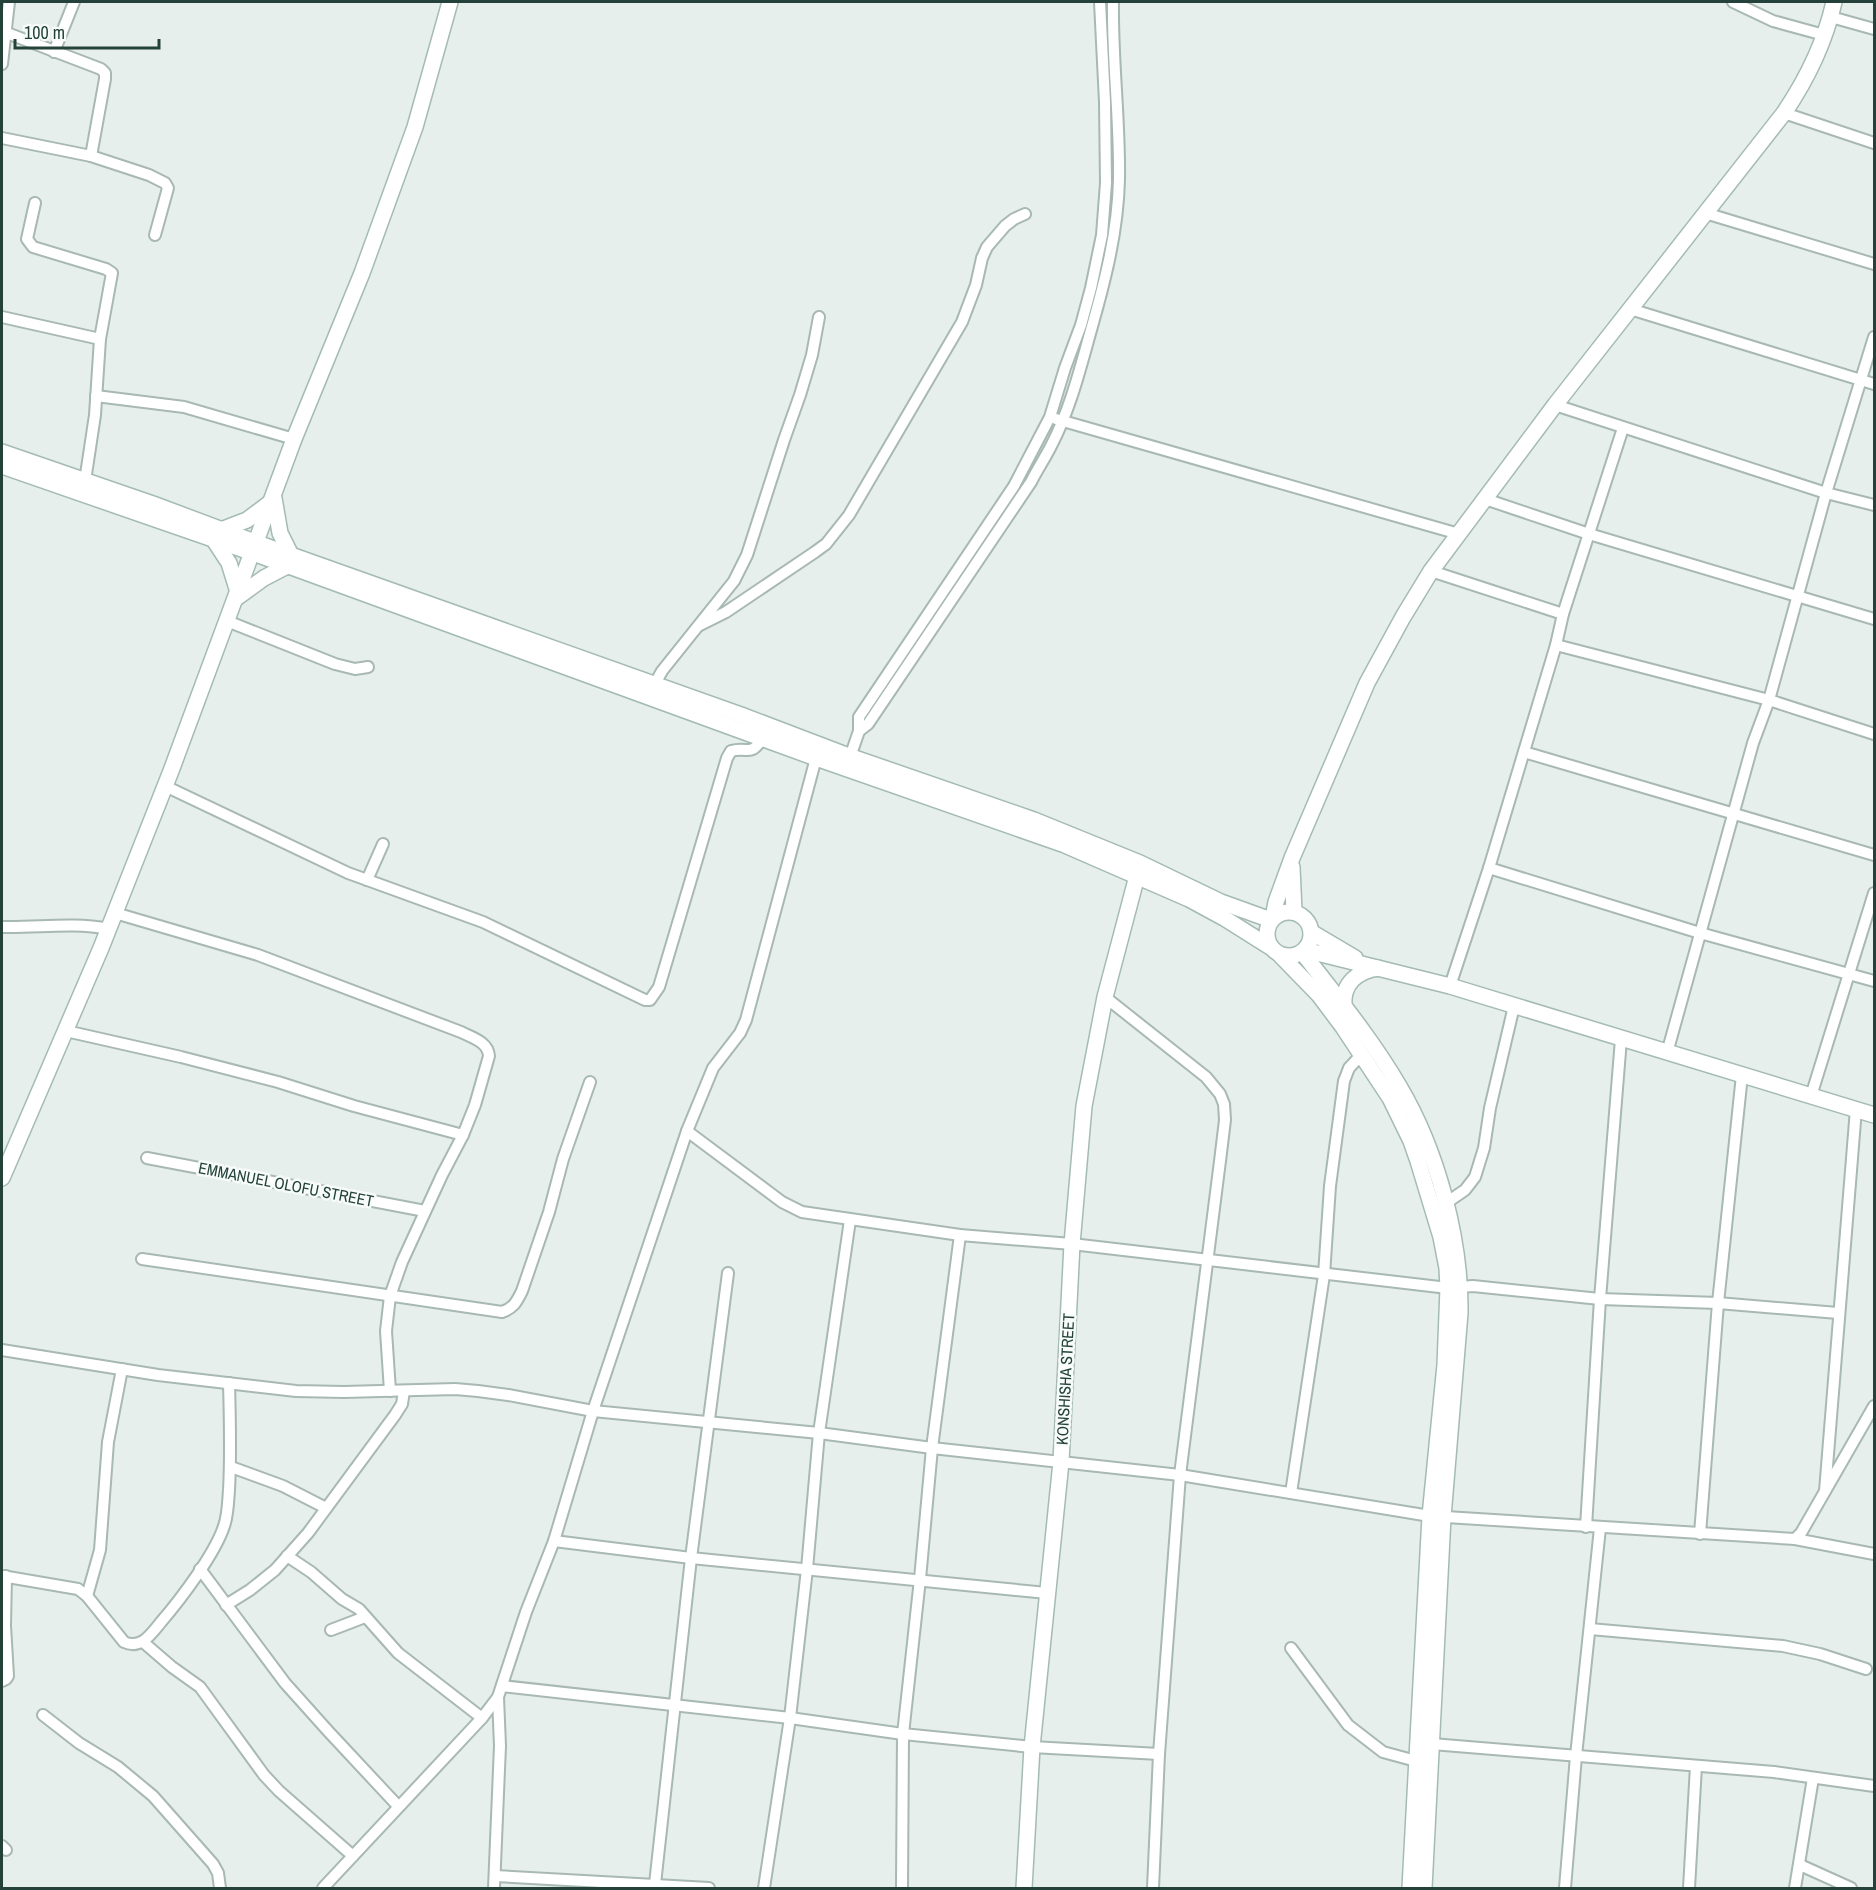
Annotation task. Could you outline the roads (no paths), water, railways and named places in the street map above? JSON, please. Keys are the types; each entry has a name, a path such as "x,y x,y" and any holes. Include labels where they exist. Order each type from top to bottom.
{"main road":[{"path":"2,1178 109,929 294,440 362,273 415,127 450,2"},
{"path":"1272,919 1283,912 1294,912 1306,920 1311,932 1310,942 1304,951 1292,957 1275,951 1266,933 1292,858 1367,683 1403,616 1431,571 1555,405 1784,113 1807,75 1831,17 1834,2"},
{"path":"2,452 153,504 218,535 229,563 237,595"},
{"path":"2,466 218,535 848,762 1041,836 1189,899 1224,918 1275,951 1319,995 1362,1054 1389,1098 1411,1141 1441,1237 1447,1268 1454,1288"},
{"path":"218,535 247,520 272,498"},
{"path":"272,498 289,560"},
{"path":"237,595 289,560"},
{"path":"652,690 763,738 816,758 848,762 956,792 1074,835 1140,863 1221,902 1272,919"},
{"path":"1292,858 1294,912"},
{"name":"KONSHISHA STREET","path":"1024,1888 1032,1747 1061,1462 1072,1244 1084,1106 1105,997 1137,876"},
{"path":"1311,932 1366,964"},
{"path":"1304,951 1366,964 1450,986 1875,1115"},
{"path":"1304,951 1399,1085 1428,1150 1446,1203 1455,1242 1454,1288 1445,1365 1437,1516 1432,1744 1424,1888"},
{"path":"1344,1006 1344,992 1354,978 1366,971 1382,968"},
{"path":"1410,1888 1416,1761 1437,1516"}],"street":[{"path":"54,52 74,2"},
{"path":"848,762 859,731 859,717 1014,486 1035,449 1050,417 1081,325 1102,235 1106,183 1100,2"},
{"path":"859,731 868,724 1031,482 1052,445 1077,378 1104,285 1117,213 1118,107 1113,2"},
{"path":"1733,2 1773,21 1824,35"},
{"path":"2,64 7,33 7,9"},
{"path":"1831,17 1875,29"},
{"path":"7,33 93,65 105,73 92,156"},
{"path":"1784,113 1875,143"},
{"path":"2,138 92,156 149,175 165,183 168,188 155,235"},
{"path":"35,203 27,239 33,247 106,269 112,273 99,339 96,396 85,481"},
{"path":"1704,213 1875,264"},
{"path":"700,625 726,612 815,552 826,543 849,515 962,322 987,248 1005,226 1025,214"},
{"path":"1630,309 1875,384"},
{"path":"2,317 99,339"},
{"path":"652,690 662,671 734,581 747,555 800,395 812,355 819,317"},
{"path":"1667,1053 1826,493 1875,337"},
{"path":"96,396 184,407 294,440"},
{"path":"1555,405 1826,493 1875,504"},
{"path":"1050,417 1459,534"},
{"path":"1450,986 1489,868 1556,645 1563,614 1623,428"},
{"path":"1485,499 1589,534 1798,598 1875,619"},
{"path":"1431,571 1563,614"},
{"path":"227,621 335,664 355,669 368,667"},
{"path":"1556,645 1769,700 1875,734"},
{"path":"165,786 263,834 367,880 483,922 638,998 650,1000 659,987 727,758 731,751 738,749 752,751 763,738"},
{"path":"1524,752 1875,855"},
{"path":"323,1888 482,1718 500,1691 526,1612 554,1540 593,1412 687,1131 713,1068 740,1033 746,1020 816,758"},
{"path":"367,880 383,844"},
{"path":"1489,868 1700,933 1875,981"},
{"path":"1811,1096 1875,893"},
{"path":"115,913 258,955 441,1024 480,1041 488,1048 489,1056 475,1105 402,1262 390,1296 386,1331 390,1391"},
{"path":"2,927 70,924 109,929"},
{"path":"1105,997 1206,1077 1220,1094 1224,1104 1225,1120 1180,1475 1159,1754 1153,1888"},
{"path":"1446,1203 1465,1190 1475,1177 1484,1148 1490,1108 1514,1006"},
{"path":"66,1031 246,1074 463,1135"},
{"path":"1586,1527 1600,1299 1621,1039"},
{"path":"1291,1493 1324,1275 1330,1186 1344,1081 1349,1068 1362,1054"},
{"path":"1700,1534 1718,1303 1742,1075"},
{"path":"142,1258 502,1312 513,1306 522,1291 549,1212 563,1159 590,1082"},
{"path":"1825,1491 1856,1109"},
{"path":"687,1131 791,1207 802,1212 850,1220 960,1235 1072,1244 1324,1275 1454,1288 1473,1286 1600,1299 1718,1303 1838,1313"},
{"name":"EMMANUEL OLOFU STREET","path":"147,1158 425,1211"},
{"path":"764,1888 790,1718 807,1569 819,1433 850,1220"},
{"path":"902,1888 903,1734 932,1448 960,1235"},
{"path":"655,1884 691,1558 728,1273"},
{"path":"2,1350 122,1369 296,1391 454,1389 478,1391 593,1412 709,1421 1180,1475 1437,1516 1795,1539 1875,1554"},
{"path":"87,1596 100,1550 108,1442 122,1369"},
{"path":"2,1681 8,1676 4,1576 78,1589 87,1596 124,1642 130,1645 143,1642 166,1616 200,1569 225,1525 231,1467 229,1383"},
{"path":"226,1605 275,1570 308,1533 395,1415 402,1404 404,1391"},
{"path":"1795,1539 1801,1533 1875,1406"},
{"path":"231,1467 283,1486 326,1508"},
{"path":"1565,1888 1576,1756 1600,1528"},
{"path":"554,1540 691,1558 1047,1593"},
{"path":"287,1556 359,1610 398,1653 482,1718"},
{"path":"200,1569 285,1683 398,1806"},
{"path":"332,1630 365,1617"},
{"path":"1590,1629 1783,1646 1820,1654 1866,1669"},
{"path":"143,1642 200,1688 264,1775 353,1856"},
{"path":"1291,1648 1348,1725 1383,1752 1416,1761"},
{"path":"500,1691 790,1718 903,1734 1032,1747 1159,1754"},
{"path":"494,1888 500,1691"},
{"path":"43,1715 78,1743 118,1767 153,1796 213,1864 218,1873 220,1888"},
{"path":"1432,1744 1774,1772 1875,1786"},
{"path":"1689,1888 1696,1766"},
{"path":"1795,1888 1813,1778"},
{"path":"1800,1865 1851,1888"},
{"path":"495,1876 603,1885 655,1884 709,1888"}]}
